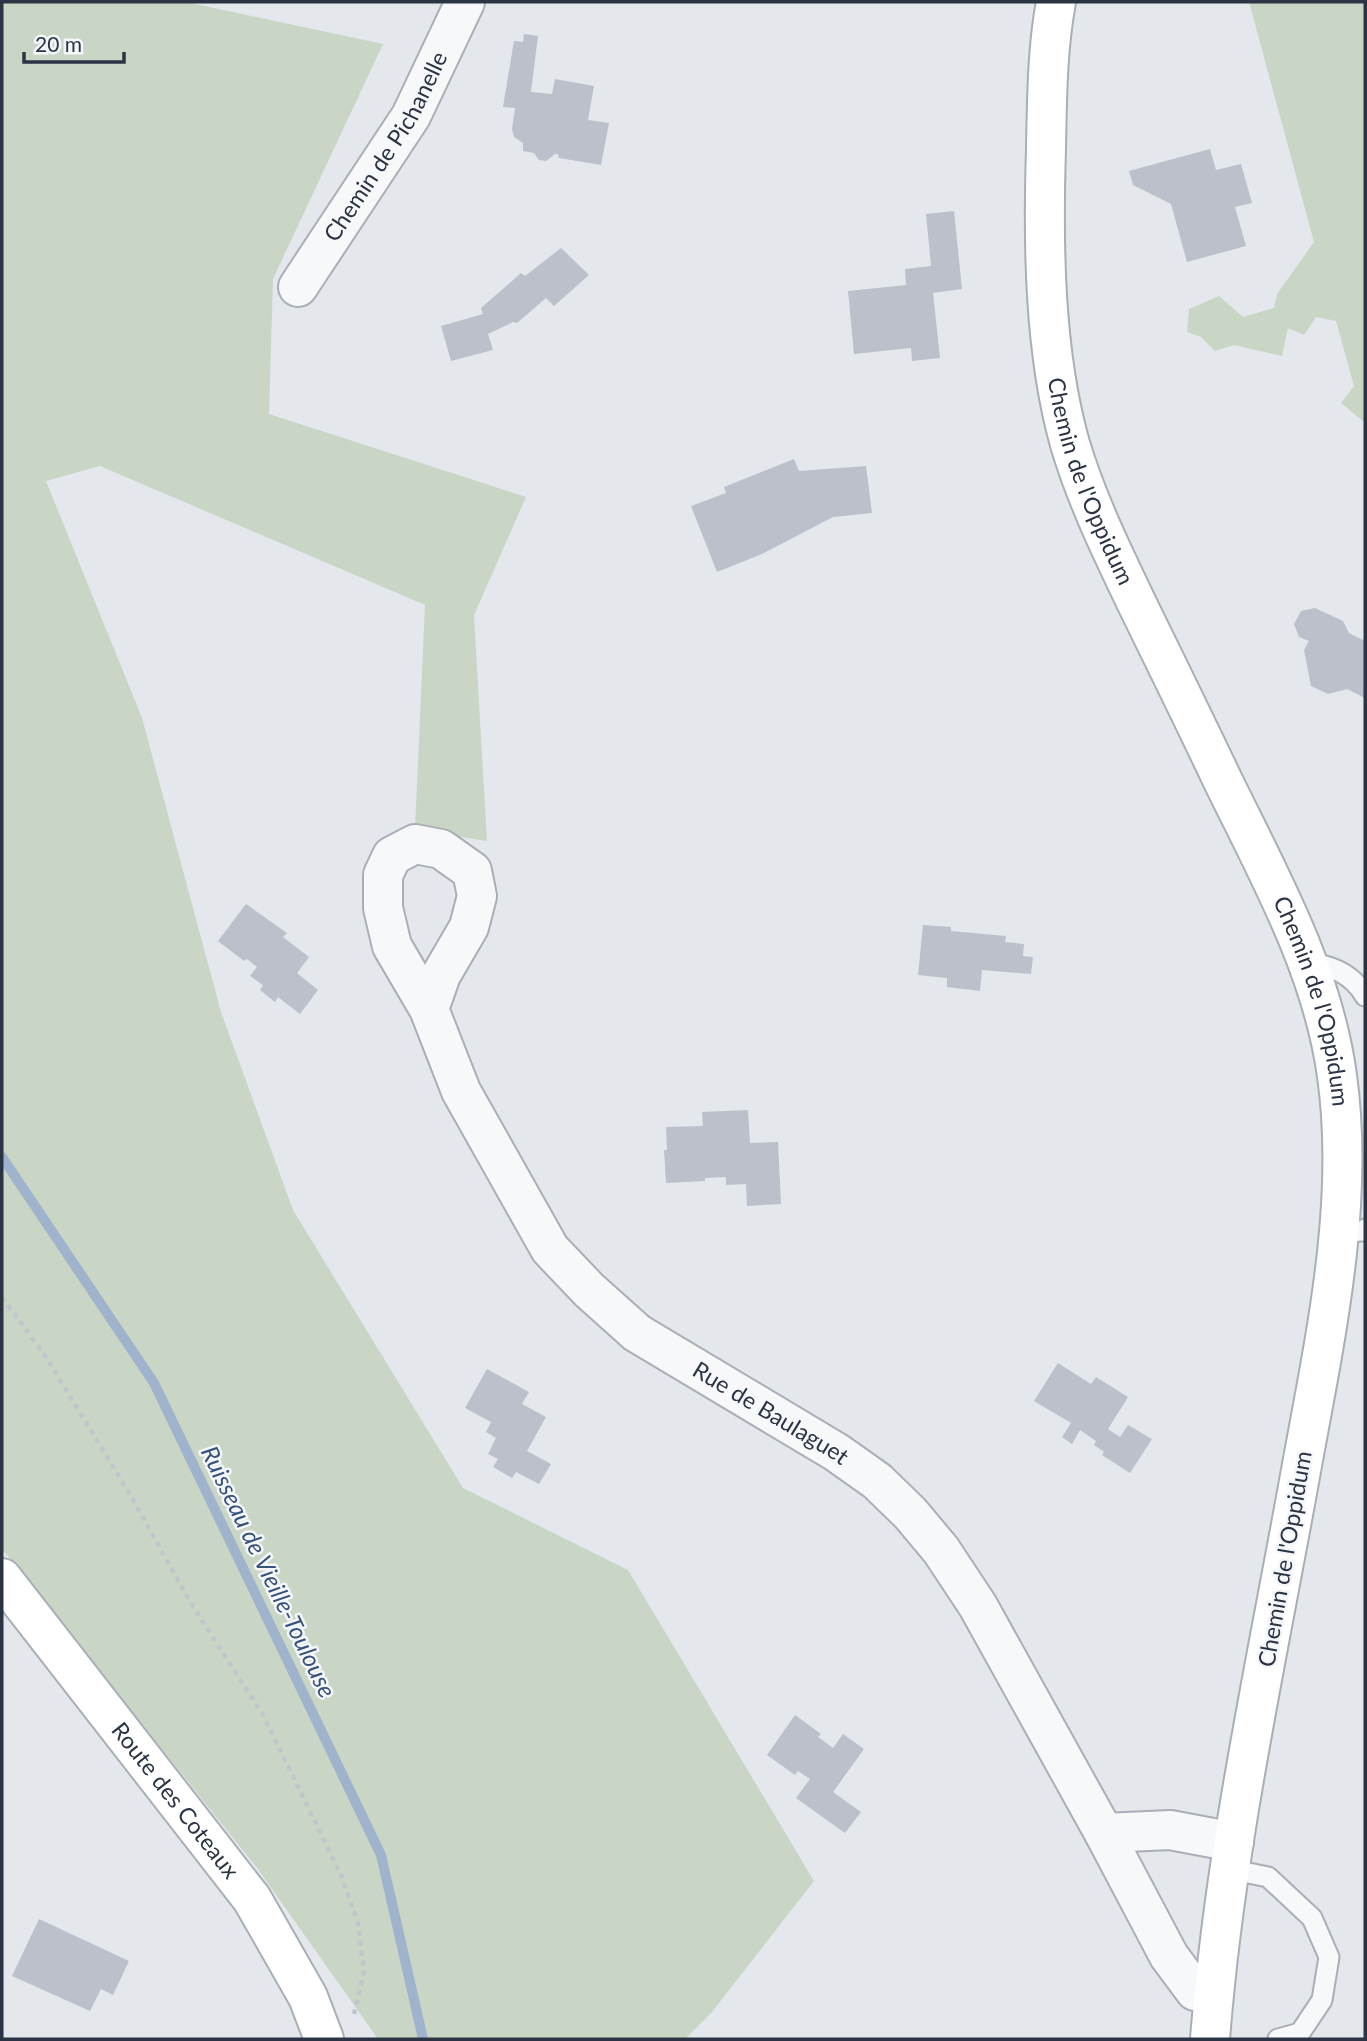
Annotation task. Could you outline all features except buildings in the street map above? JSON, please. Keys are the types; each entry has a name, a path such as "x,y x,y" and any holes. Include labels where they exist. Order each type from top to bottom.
{"street":[{"name":"Chemin de Pichanelle","path":"298,287 411,116 465,2"},
{"name":"Chemin de l'Oppidum","path":"1056,2 1047,78 1044,204 1049,312 1057,382 1070,442 1091,503 1122,573 1279,895 1319,993 1337,1072 1352,1230 1318,1378 1231,1856 1213,1994 1210,2039"},
{"name":"Rue de Baulaguet","path":"429,1009 461,1091 550,1249 636,1333 836,1452 877,1481 941,1550 978,1606 1169,1956 1195,1991 1213,1994"},
{"name":"Route des Coteaux","path":"2,1578 252,1899 308,1997 339,2029"},
{"path":"1104,1833 1170,1830 1231,1856"}],"lane":[{"path":"1307,963 1326,964 1357,982 1365,996"},
{"path":"1231,1856 1268,1877 1312,1918 1329,1957 1322,2000 1300,2033 1278,2039"}],"path":[{"path":"2,1297 44,1354 128,1491 192,1605 263,1715 341,1875 358,1923 364,1972 339,2029"}],"green space":[{"path":"2,2 186,2 383,44 273,279 269,414 526,497 474,615 487,841 415,830 425,605 100,466 46,481 142,718 221,1012 293,1210 463,1488 628,1570 814,1881 712,2012 685,2039 378,2039 257,1868 2,1549"},
{"path":"1249,2 1365,2 1365,429 1364,422 1341,403 1354,386 1336,321 1316,317 1304,335 1288,328 1282,356 1234,345 1215,351 1201,337 1187,332 1189,309 1219,296 1243,317 1274,308 1277,294 1314,242"}],"waterway":[{"name":"Ruisseau de Vieille-Toulouse","path":"2,1157 154,1383 381,1855 423,2039"}]}
